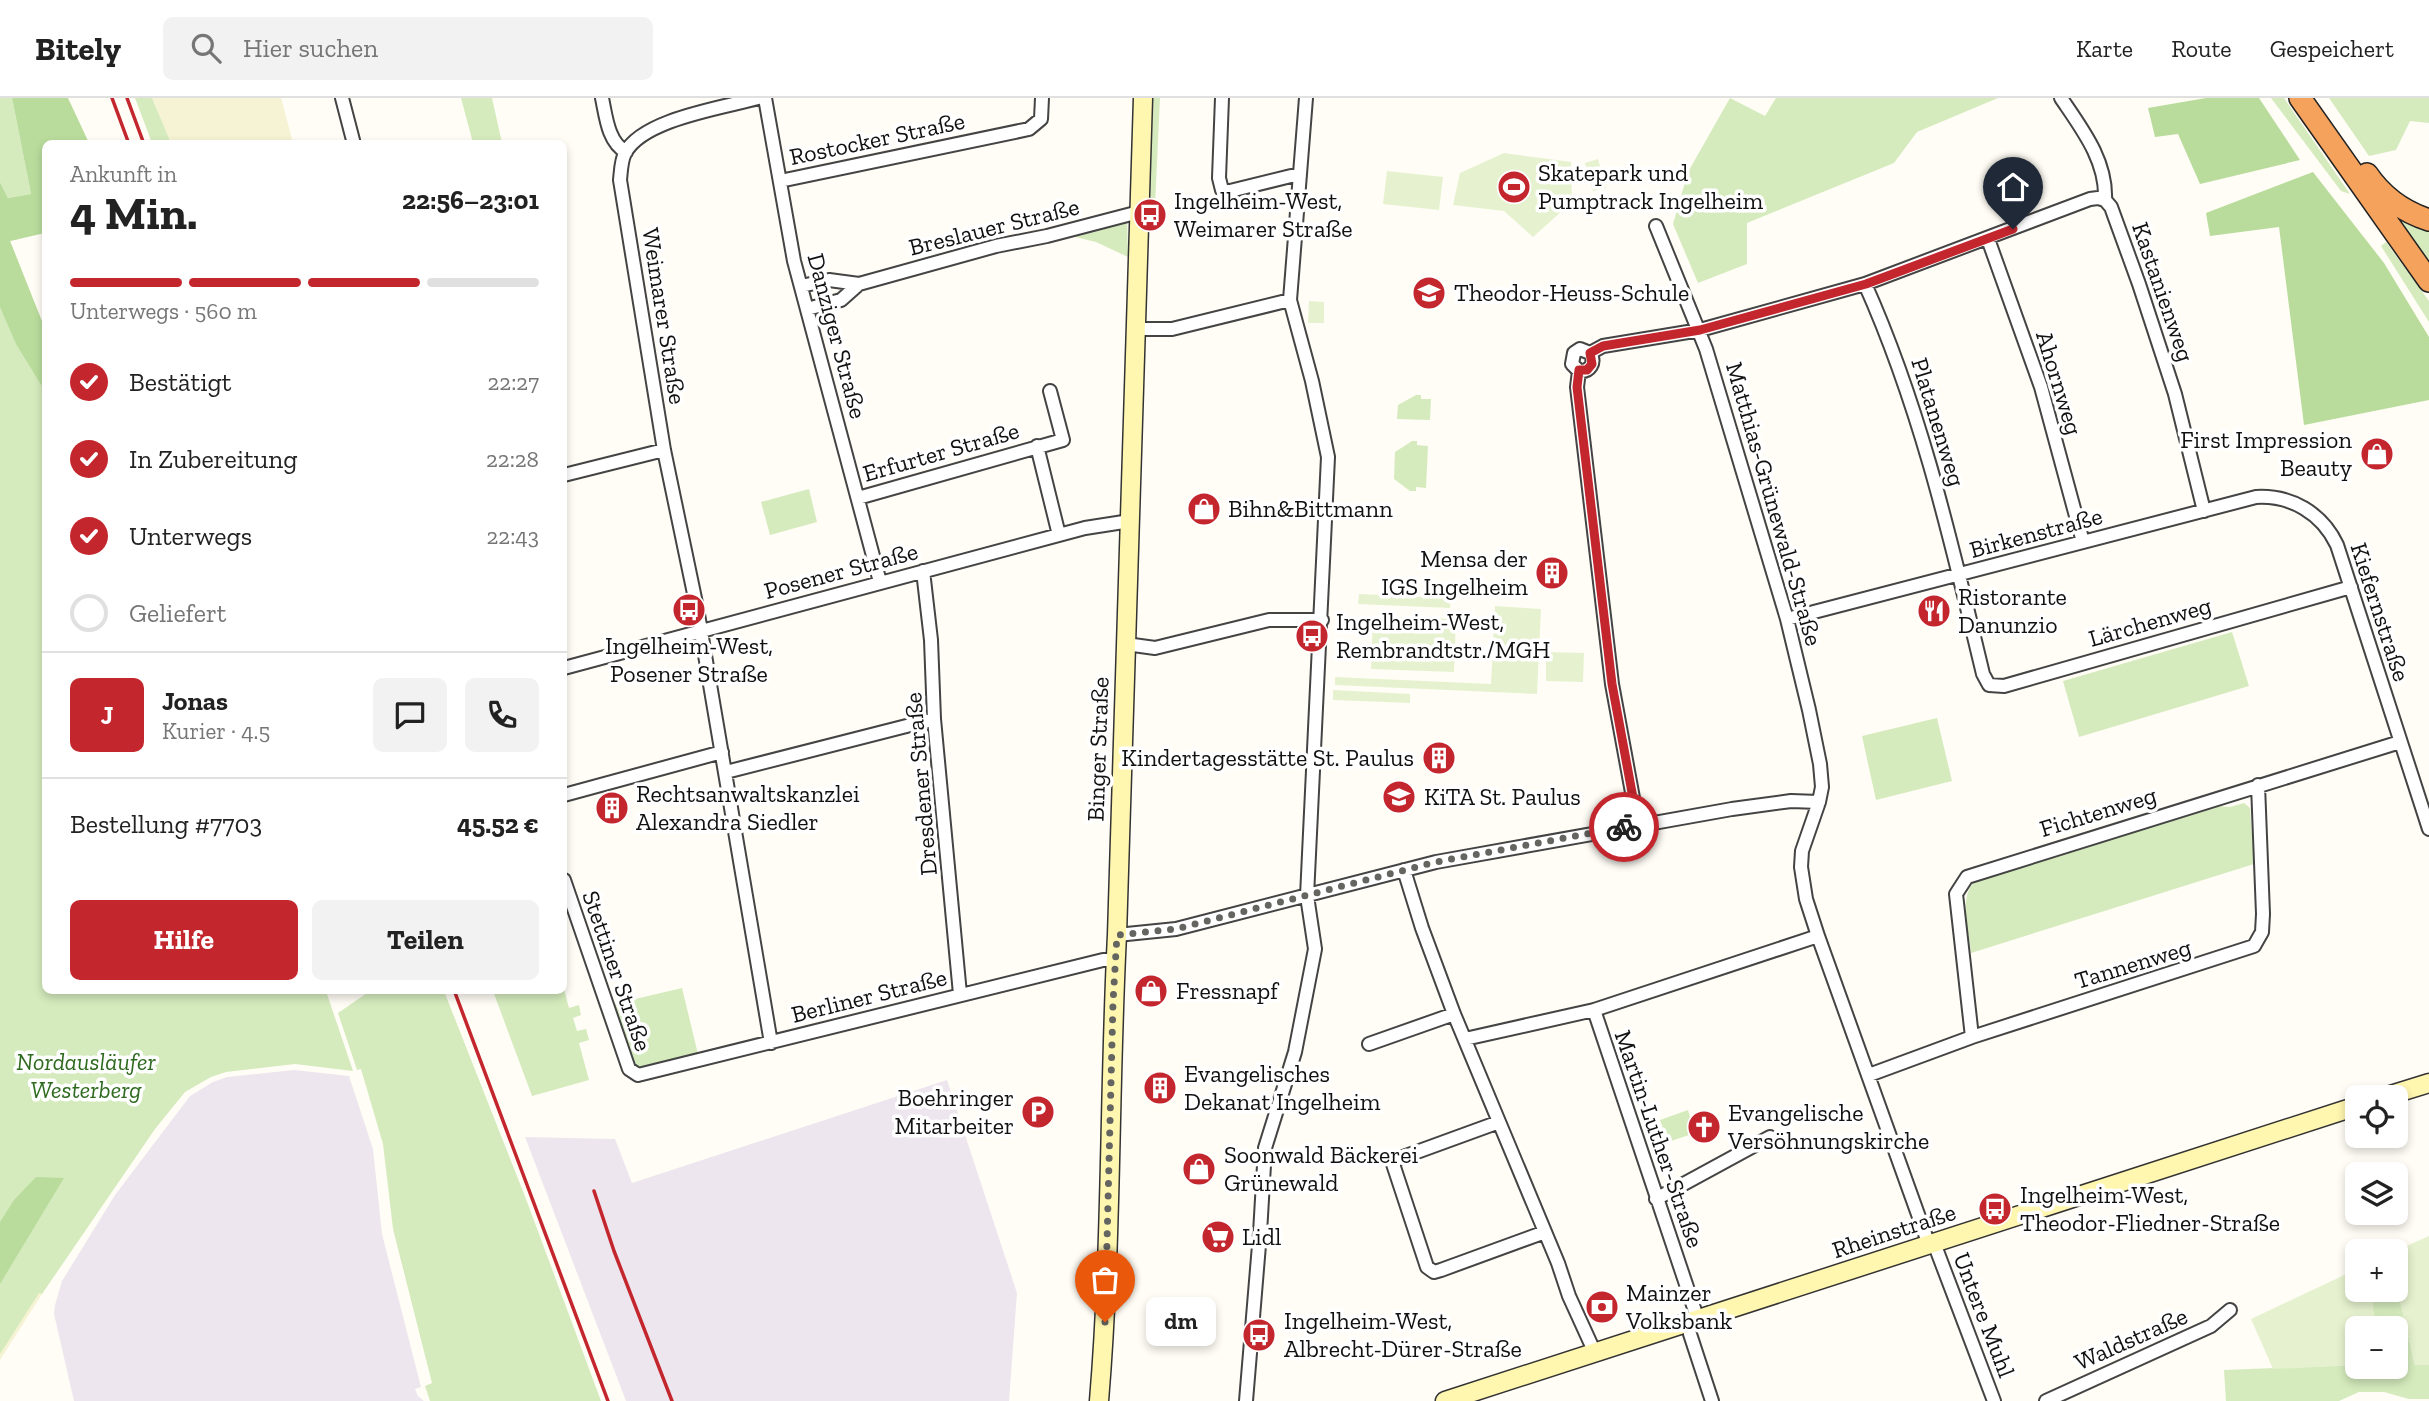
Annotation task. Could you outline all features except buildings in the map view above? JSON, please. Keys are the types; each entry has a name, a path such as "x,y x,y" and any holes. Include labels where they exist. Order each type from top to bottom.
{"highway":[{"path":"2300,98 2429,281"},
{"path":"2315,98 2373,182 2400,206 2429,220"}],"main road":[{"name":"Binger Straße","path":"1099,1401 1106,1296 1143,98"},
{"path":"2408,1090 2429,1083"},
{"name":"Rheinstraße","path":"1445,1401 1595,1353 1694,1327 1932,1244 2345,1110"}],"street":[{"path":"342,98 353,140"},
{"path":"602,98 609,130 619,148 626,152 641,135 657,125 758,98"},
{"name":"Danziger Straße","path":"765,98 801,286 880,582"},
{"name":"Rostocker Straße","path":"780,181 1029,129 1041,119 1042,98"},
{"path":"1222,98 1219,178 1222,190 1230,191 1300,176"},
{"path":"1245,1401 1265,1148 1295,1052 1315,949 1307,896 1328,457 1312,381 1290,300 1306,98"},
{"name":"Kastanienweg","path":"2061,98 2087,135 2102,169 2105,200 2111,207 2140,284 2171,382 2204,511"},
{"name":"Weimarer Straße","path":"626,152 621,166 621,187 664,450 701,630 771,1043"},
{"path":"1638,825 1612,684 1577,387 1579,370 1572,364 1573,354 1580,349 1590,353 1603,346 1700,330 1866,284 2090,198 2105,200"},
{"name":"Breslauer Straße","path":"801,286 829,280 859,284 996,246 1139,212"},
{"name":"Matthias-Grünewald-Straße","path":"1656,226 1700,330 1787,619 1820,764 1822,787 1802,851 1801,867 1806,899 1869,1075"},
{"name":"Ahornweg","path":"1988,239 2041,387 2083,542"},
{"name":"Breslauer Straße","path":"807,309 841,300 859,284"},
{"name":"Platanenweg","path":"1866,284 1896,359 1925,445 1959,576"},
{"path":"1136,329 1172,329 1290,300"},
{"name":"Erfurter Straße","path":"858,498 1063,440 1051,391"},
{"name":"Erfurter Straße","path":"1037,446 1059,535"},
{"path":"567,474 664,450"},
{"name":"Birkenstraße","path":"1787,619 2256,497 2271,496 2295,503"},
{"name":"Kiefernstraße","path":"2295,503 2312,513 2330,531 2351,587 2429,829"},
{"name":"Posener Straße","path":"567,667 1059,535 1130,521"},
{"name":"Dresdener Straße","path":"923,571 960,994"},
{"name":"Lärchenweg","path":"1959,576 1983,674 1989,685 1998,687 2351,587"},
{"path":"1126,645 1155,648 1269,620 1321,621"},
{"path":"726,772 934,719"},
{"name":"Fichtenweg","path":"1972,1037 1956,894 1967,877 2400,741"},
{"path":"567,794 722,752"},
{"name":"Tannenweg","path":"1869,1075 1972,1037 2254,946 2262,932 2263,914 2258,785"},
{"path":"1117,935 1176,929 1436,862 1638,825 1791,801 1819,802"},
{"path":"1404,870 1454,1014 1569,1296 1595,1353"},
{"name":"Stettiner Straße","path":"567,889 629,1069 633,1073"},
{"path":"1465,1039 1594,1010 1818,936"},
{"name":"Berliner Straße","path":"633,1073 771,1043 1103,960 1116,960"},
{"name":"Martin-Luther-Straße","path":"1594,1010 1656,1199 1694,1327 1712,1401"},
{"path":"1368,1044 1454,1014"},
{"name":"Untere Muhl","path":"1869,1075 1994,1401"},
{"path":"1499,1122 1392,1161 1427,1267 1434,1272 1441,1270 1545,1232"},
{"path":"1656,1199 1770,1137"},
{"name":"Waldstraße","path":"2046,1401 2211,1326 2230,1310"}],"shaded area":[{"path":"152,98 281,98 292,140 170,140"},
{"path":"294,1070 349,1076 373,1149 382,1234 421,1387 415,1389 424,1401 74,1401 54,1314 55,1305 62,1281 115,1195 190,1096 227,1077"},
{"path":"947,1080 1017,1293 1009,1401 626,1401 525,1137 615,1139 632,1183"},
{"path":"20,1279 42,1294 0,1360 0,1308"}],"green space":[{"path":"0,98 12,98 31,194 8,198 0,182"},
{"path":"12,98 68,98 88,140 42,140 42,234 10,241 42,321 42,386 16,344 0,307 0,182 8,198 31,194"},
{"path":"135,98 152,98 170,140 151,140"},
{"path":"461,98 492,98 501,140 472,140"},
{"path":"1148,98 1160,98 1155,205 1150,205 1146,174"},
{"path":"1730,98 1765,116 1776,98 1998,98 1917,132 1894,163 1747,223 1747,264 1698,283 1673,224 1688,172"},
{"path":"2206,98 2259,98 2300,160 2200,184 2178,134 2155,137 2148,108"},
{"path":"2271,98 2284,98 2350,194 2341,191"},
{"path":"2329,98 2429,98 2429,123 2410,121 2396,150 2369,156"},
{"name":"Skatepark und Pumptrack Ingelheim","path":"1504,153 1571,162 1572,202 1533,237 1504,211 1453,205 1460,173"},
{"path":"1598,159 1606,188 1593,191 1585,163"},
{"path":"1387,171 1443,177 1439,210 1383,204"},
{"path":"2313,172 2384,263 2429,337 2429,400 2304,425 2279,227 2210,236 2206,213"},
{"name":"Nordausläufer Westerberg","path":"0,198 19,239 10,241 42,321 42,994 327,994 353,1071 295,1064 226,1072 185,1092 155,1129 42,1294 39,1293 0,1354"},
{"path":"2399,217 2429,228 2429,267 2398,224"},
{"path":"1127,218 1128,257 1096,242 1075,237 1074,233"},
{"path":"2386,242 2429,301 2429,322 2381,246"},
{"path":"1309,301 1324,302 1324,323 1308,323"},
{"path":"1421,395 1421,399 1431,399 1430,420 1397,419 1398,405"},
{"path":"1412,441 1417,441 1417,445 1428,446 1426,488 1416,487 1416,491 1410,491 1394,479 1395,452"},
{"path":"809,489 817,522 770,535 761,502"},
{"path":"1359,594 1451,598 1450,608 1358,604"},
{"path":"1495,606 1541,609 1537,694 1335,685 1335,677 1491,684"},
{"path":"1373,616 1456,619 1454,672 1371,669"},
{"path":"2232,632 2249,686 2079,737 2063,681"},
{"path":"1546,652 1584,653 1583,682 1546,681"},
{"path":"1333,690 1410,694 1410,703 1333,700"},
{"path":"1937,718 1952,781 1876,800 1862,736"},
{"path":"2244,803 2250,808 2254,864 1971,953 1966,905 1970,888 1975,881 2217,806 2230,807"},
{"path":"682,988 698,1054 645,1067 636,1066 614,1004"},
{"path":"366,994 445,994 526,1199 601,1401 430,1401 425,1386 432,1383 393,1229 383,1144 361,1069 357,1070 338,1013"},
{"path":"494,994 565,994 569,1008 579,1005 581,1015 573,1018 577,1031 586,1029 589,1040 579,1043 589,1080 532,1096"},
{"path":"1688,1110 1695,1133 1668,1142 1660,1120"},
{"path":"36,1177 64,1178 0,1284 0,1222 14,1200"},
{"path":"2429,1236 2429,1365 2415,1365 2408,1335 2408,1316 2404,1316 2400,1302 2408,1302 2408,1245"},
{"path":"2345,1275 2345,1302 2372,1302 2374,1316 2345,1316 2345,1366 2273,1369 2251,1319"},
{"path":"2372,1302 2400,1302 2404,1316 2374,1316"},
{"path":"2408,1335 2415,1365 2429,1365 2429,1399 2409,1399 2384,1392 2359,1392 2339,1401 2226,1401 2224,1370 2345,1365 2345,1379 2408,1379"}],"railway":[{"path":"112,98 128,140"},
{"path":"127,98 143,140"},
{"path":"455,994 608,1401"},
{"path":"594,1191 614,1251 672,1401"}],"way so far":[{"path":"1105,1322 1117,935 1176,929 1436,862 1624,827"}],"place":[{"name":"Skatepark und Pumptrack Ingelheim","path":"1514,187"},
{"name":"Ingelheim-West, Weimarer Straße","path":"1150,215"},
{"name":"Theodor-Heuss-Schule","path":"1429,293"},
{"name":"First Impression Beauty","path":"2377,454"},
{"name":"Bihn&Bittmann","path":"1204,509"},
{"name":"Mensa der IGS Ingelheim","path":"1552,573"},
{"name":"Ingelheim-West, Posener Straße","path":"689,610"},
{"name":"Ristorante Danunzio","path":"1934,611"},
{"name":"Ingelheim-West, Rembrandtstr./MGH","path":"1312,636"},
{"name":"Kindertagesstätte St. Paulus","path":"1439,758"},
{"name":"KiTA St. Paulus","path":"1399,797"},
{"name":"Rechtsanwaltskanzlei Alexandra Siedler","path":"612,808"},
{"name":"Fressnapf","path":"1151,991"},
{"name":"Evangelisches Dekanat Ingelheim","path":"1160,1088"},
{"name":"Boehringer Mitarbeiter","path":"1038,1112"},
{"name":"Evangelische Versöhnungskirche","path":"1704,1127"},
{"name":"Soonwald Bäckerei Grünewald","path":"1199,1169"},
{"name":"Ingelheim-West, Theodor-Fliedner-Straße","path":"1995,1209"},
{"name":"Lidl","path":"1218,1237"},
{"name":"Mainzer Volksbank","path":"1602,1307"},
{"name":"dm","path":"1105,1322"},
{"name":"Ingelheim-West, Albrecht-Dürer-Straße","path":"1259,1335"}],"route":[{"path":"1624,827 1638,825 1612,684 1577,387 1579,370 1587,370 1592,364 1590,353 1603,346 1721,325 1866,284 2013,229"}]}
